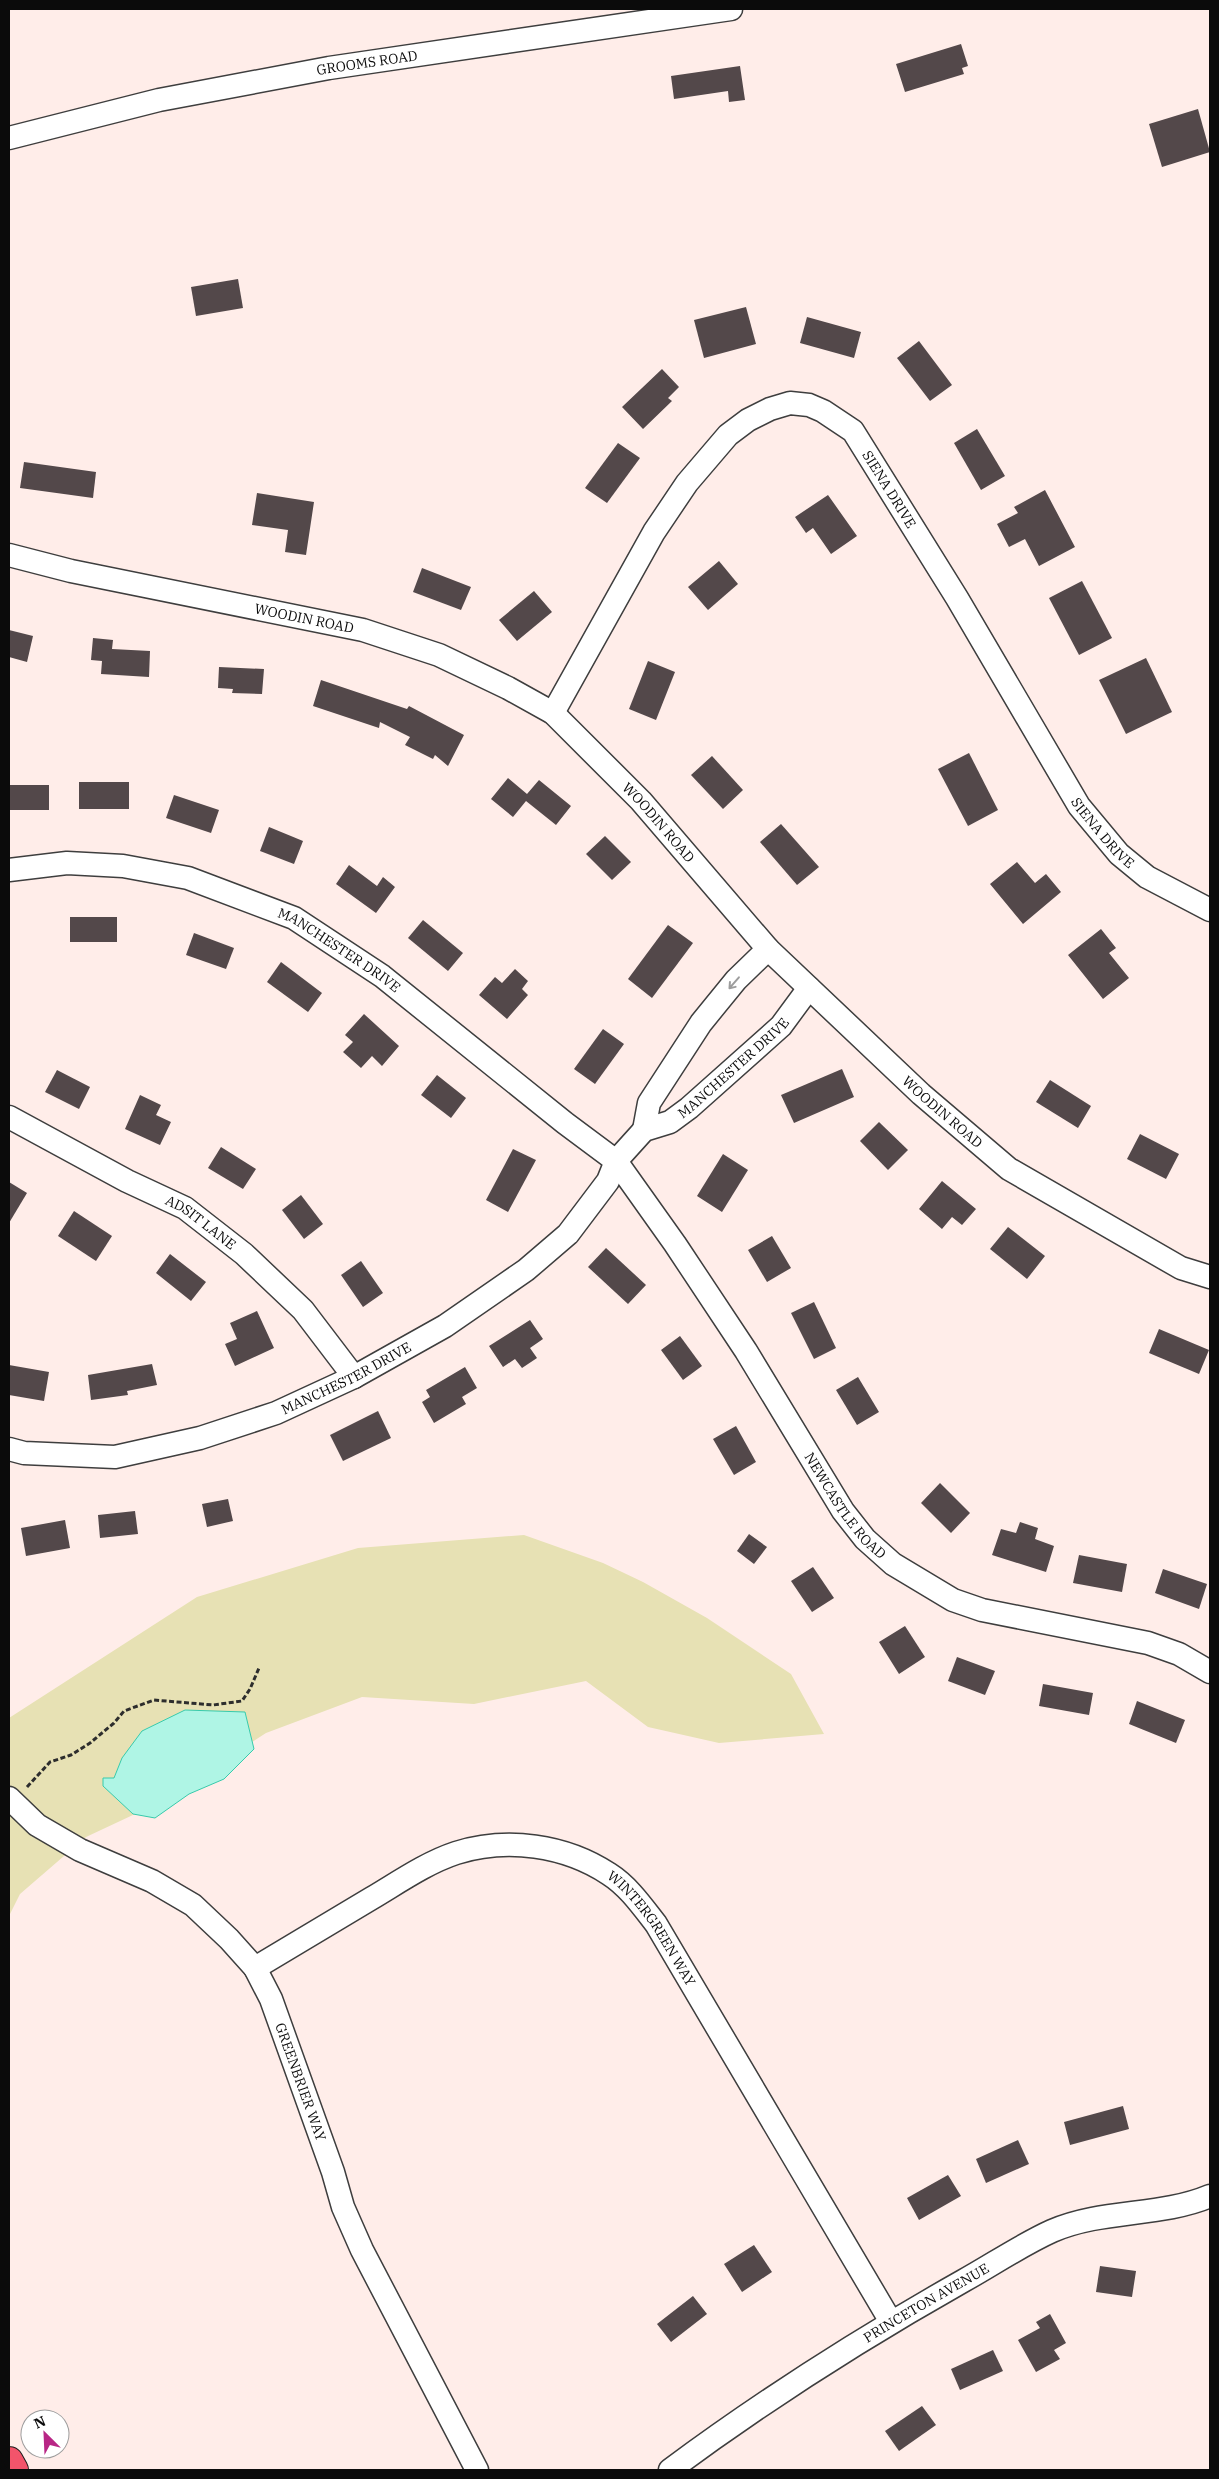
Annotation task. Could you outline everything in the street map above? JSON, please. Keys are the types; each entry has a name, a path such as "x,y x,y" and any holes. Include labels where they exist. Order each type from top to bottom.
{"highway":[{"path":"9,2460 14,2470"}],"street":[{"name":"GROOMS ROAD","path":"9,138 160,100 329,68 730,9"},
{"name":"SIENA DRIVE","path":"553,713 654,532 687,483 728,435 748,420 770,409 790,403 808,405 823,410 853,431 957,598 1079,806 1118,854 1147,877 1210,910"},
{"name":"WOODIN ROAD","path":"9,555 71,571 363,630 439,656 508,688 553,713 641,801 768,949 921,1094 1008,1169 1181,1268 1210,1278"},
{"name":"MANCHESTER DRIVE","path":"9,870 67,863 123,866 157,871 188,878 294,918 382,976 565,1123 616,1161"},
{"path":"644,1130 649,1103 701,1023 736,980 768,949"},
{"name":"MANCHESTER DRIVE","path":"9,1449 24,1452 115,1457 200,1438 276,1413 354,1377 445,1326 526,1270 568,1234 608,1181 616,1161 644,1130 670,1122 689,1108 781,1026 809,988"},
{"name":"ADSIT LANE","path":"9,1118 185,1208 244,1254 303,1310 354,1377"},
{"name":"NEWCASTLE ROAD","path":"616,1161 675,1244 746,1352 843,1511 865,1540 893,1564 953,1600 982,1610 1148,1643 1179,1654 1210,1672"},
{"name":"GREENBRIER WAY","path":"10,1800 37,1825 80,1850 152,1881 193,1905 229,1939 255,1968 271,1999 281,2025 333,2172 343,2207 366,2258 477,2470"},
{"name":"WINTERGREEN WAY","path":"255,1968 416,1871 456,1854 488,1847 519,1845 551,1848 584,1860 610,1874 630,1891 656,1924 891,2322"},
{"name":"PRINCETON AVENUE","path":"670,2470 700,2448 891,2322 1052,2231 1091,2218 1170,2209 1210,2196"}],"path":[{"path":"10,1800 50,1762 71,1755 90,1743 114,1723 124,1711 154,1700 213,1705 242,1700 250,1689 259,1668"}],"shaded area":[{"path":"524,1535 603,1563 643,1582 707,1618 791,1674 824,1734 719,1743 648,1727 586,1681 474,1704 362,1697 266,1733 150,1807 86,1837 20,1894 9,1916 9,1718 197,1597 358,1548"}],"water":[{"path":"185,1710 245,1712 254,1749 224,1779 189,1794 155,1818 133,1814 103,1786 103,1778 114,1778 122,1758 142,1731"}],"building":[{"path":"961,44 968,66 962,68 964,74 905,92 896,64"},
{"path":"740,66 745,100 729,102 728,91 674,99 671,76"},
{"path":"1198,109 1210,152 1162,167 1149,124"},
{"path":"238,279 243,308 196,316 191,287"},
{"path":"746,307 756,344 704,358 694,320"},
{"path":"807,317 861,332 854,358 800,343"},
{"path":"919,341 952,385 930,401 897,358"},
{"path":"662,369 679,387 668,398 672,401 643,429 622,407"},
{"path":"977,429 1005,476 981,490 954,443"},
{"path":"618,443 640,458 607,503 585,488"},
{"path":"24,462 96,472 93,498 20,488"},
{"path":"1045,490 1075,547 1039,566 1025,539 1009,547 997,524 1018,513 1014,507"},
{"path":"257,493 314,502 306,555 285,552 288,530 252,525"},
{"path":"828,495 857,536 831,554 813,528 806,533 795,517"},
{"path":"719,561 738,584 708,610 688,587"},
{"path":"422,568 471,587 461,610 413,592"},
{"path":"1082,581 1112,638 1079,655 1049,598"},
{"path":"534,591 552,612 517,641 499,620"},
{"path":"9,630 33,636 27,662 9,657"},
{"path":"93,638 113,640 112,649 150,651 149,677 101,674 102,661 91,660"},
{"path":"1146,658 1172,712 1126,734 1099,680"},
{"path":"648,661 675,672 656,720 629,709"},
{"path":"219,667 264,669 262,694 232,693 233,689 218,688"},
{"path":"321,680 407,709 409,706 464,735 448,766 435,755 433,759 405,745 410,737 380,722 379,728 313,706"},
{"path":"969,753 998,810 968,826 938,769"},
{"path":"712,756 743,790 723,809 691,775"},
{"path":"508,778 527,794 539,780 571,806 556,825 526,801 513,817 491,799"},
{"path":"79,782 129,782 129,809 79,809"},
{"path":"10,785 49,785 49,810 9,810"},
{"path":"174,795 219,810 211,833 166,818"},
{"path":"781,824 819,867 797,885 760,842"},
{"path":"269,827 303,841 294,864 260,851"},
{"path":"605,836 631,862 612,880 586,854"},
{"path":"1017,862 1035,883 1046,874 1061,892 1023,924 990,884"},
{"path":"349,865 377,886 383,877 395,887 376,913 336,884"},
{"path":"70,917 117,917 117,942 70,942"},
{"path":"423,920 463,953 448,971 408,938"},
{"path":"668,925 693,943 652,998 628,979"},
{"path":"1101,929 1116,948 1109,953 1129,978 1103,999 1068,955"},
{"path":"194,933 234,948 226,969 186,955"},
{"path":"281,962 322,993 308,1012 267,982"},
{"path":"515,969 528,981 522,989 528,995 507,1019 479,995 495,977 502,983"},
{"path":"364,1014 399,1046 382,1066 372,1056 361,1068 343,1052 353,1042 345,1035"},
{"path":"603,1029 624,1044 595,1084 574,1069"},
{"path":"842,1069 854,1097 794,1123 781,1095"},
{"path":"57,1070 90,1087 79,1109 45,1092"},
{"path":"437,1075 466,1098 451,1118 421,1095"},
{"path":"1050,1080 1091,1106 1078,1128 1036,1102"},
{"path":"140,1095 161,1105 156,1115 171,1122 160,1145 125,1129"},
{"path":"879,1122 908,1150 888,1170 860,1141"},
{"path":"1140,1134 1179,1154 1166,1179 1127,1159"},
{"path":"221,1147 256,1169 243,1189 208,1168"},
{"path":"513,1149 536,1160 508,1212 486,1200"},
{"path":"723,1154 748,1170 722,1212 697,1196"},
{"path":"942,1181 976,1209 962,1225 952,1217 942,1229 919,1209"},
{"path":"9,1182 27,1193 9,1223"},
{"path":"301,1195 323,1224 304,1239 282,1210"},
{"path":"74,1211 112,1236 96,1261 58,1236"},
{"path":"1008,1227 1045,1256 1027,1279 990,1249"},
{"path":"772,1236 791,1268 767,1282 748,1250"},
{"path":"606,1248 646,1285 628,1304 588,1267"},
{"path":"170,1254 206,1282 191,1301 156,1273"},
{"path":"361,1261 383,1293 363,1307 341,1275"},
{"path":"814,1302 836,1348 814,1359 791,1313"},
{"path":"257,1311 274,1348 235,1366 225,1344 237,1339 230,1323"},
{"path":"530,1320 543,1339 530,1348 537,1358 522,1368 515,1359 503,1367 489,1346"},
{"path":"1159,1329 1209,1350 1199,1374 1149,1353"},
{"path":"680,1336 702,1366 683,1380 661,1350"},
{"path":"152,1364 157,1385 127,1391 128,1395 91,1400 88,1375"},
{"path":"9,1365 49,1372 44,1401 9,1395"},
{"path":"465,1367 477,1388 462,1397 466,1404 434,1423 422,1402 430,1397 426,1390"},
{"path":"858,1377 879,1412 857,1425 836,1390"},
{"path":"378,1411 391,1438 343,1461 330,1435"},
{"path":"736,1426 756,1462 734,1475 713,1439"},
{"path":"940,1483 970,1513 951,1533 921,1503"},
{"path":"228,1499 233,1521 207,1527 202,1504"},
{"path":"135,1511 138,1534 100,1538 98,1515"},
{"path":"65,1520 70,1548 26,1556 21,1528"},
{"path":"1020,1522 1038,1528 1035,1539 1054,1546 1046,1572 992,1555 1001,1529 1016,1533"},
{"path":"749,1534 767,1547 754,1564 737,1551"},
{"path":"1079,1555 1127,1564 1122,1592 1073,1583"},
{"path":"813,1567 834,1598 812,1612 791,1581"},
{"path":"1163,1569 1207,1584 1199,1609 1155,1593"},
{"path":"905,1626 925,1657 899,1674 879,1642"},
{"path":"957,1657 995,1671 985,1695 948,1681"},
{"path":"1043,1684 1093,1693 1089,1715 1039,1706"},
{"path":"1137,1701 1185,1720 1176,1743 1129,1724"},
{"path":"1123,2106 1129,2129 1070,2145 1064,2122"},
{"path":"1018,2140 1029,2164 986,2183 976,2159"},
{"path":"948,2175 961,2196 919,2220 907,2198"},
{"path":"754,2245 772,2272 742,2292 724,2264"},
{"path":"1100,2266 1136,2271 1132,2297 1096,2292"},
{"path":"693,2296 707,2314 671,2342 657,2324"},
{"path":"1050,2314 1066,2343 1054,2350 1060,2359 1036,2372 1018,2340 1040,2328 1036,2322"},
{"path":"993,2350 1003,2371 960,2390 951,2369"},
{"path":"922,2406 936,2425 899,2451 885,2431"}]}
